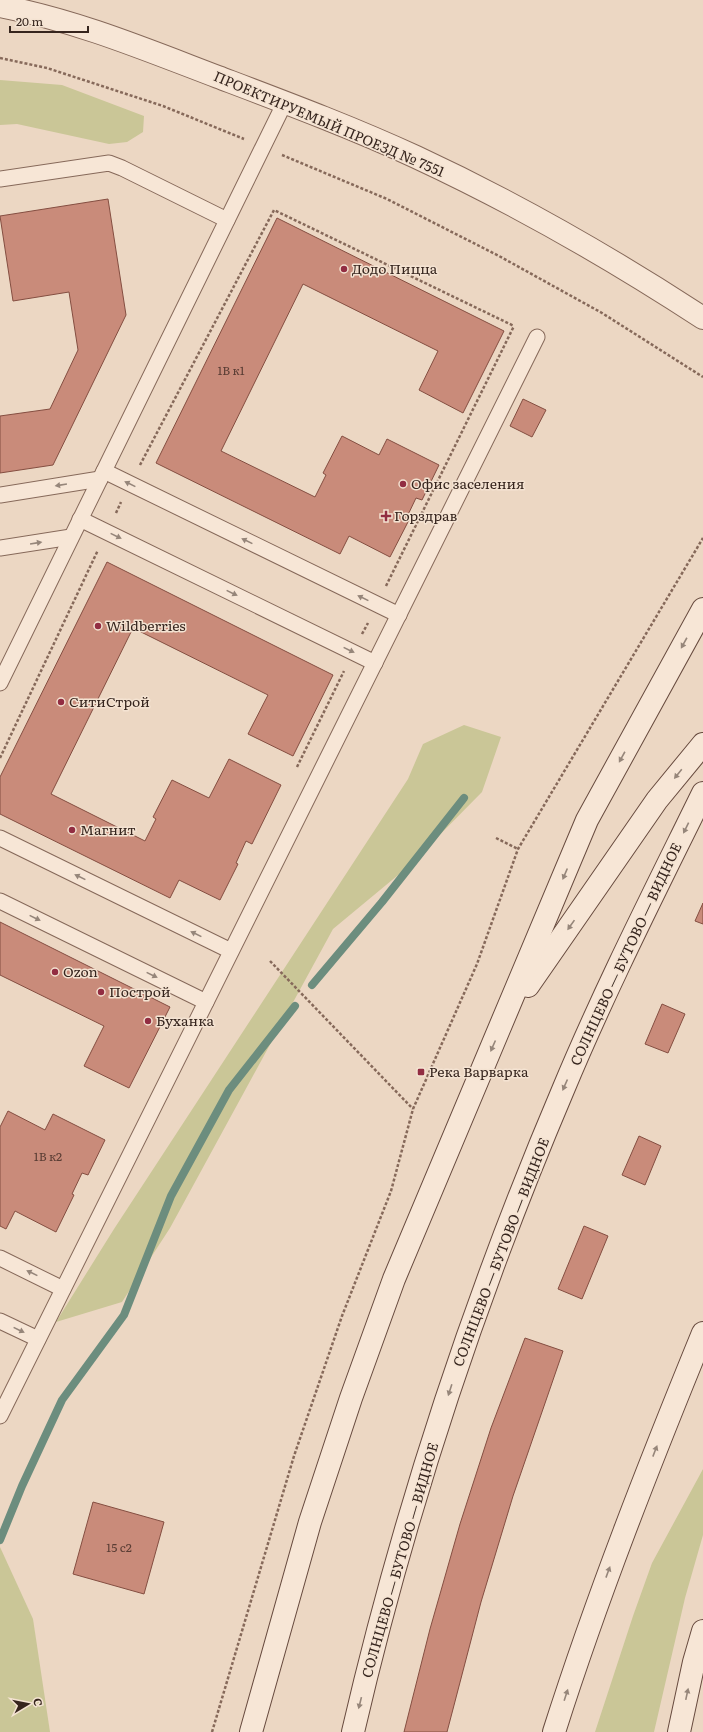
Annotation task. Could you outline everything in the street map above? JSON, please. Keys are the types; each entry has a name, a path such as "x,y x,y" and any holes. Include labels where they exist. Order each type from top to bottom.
{"main road":[{"name":"ПРОЕКТИРУЕМЫЙ ПРОЕЗД № 7551","path":"0,6 112,36 285,102 416,156 541,220 620,266 703,318"},
{"path":"251,1732 310,1522 351,1398 394,1280 588,820 703,609"},
{"path":"504,1021 658,800 703,744"},
{"name":"СОЛНЦЕВО — БУТОВО — ВИДНОЕ","path":"353,1732 392,1578 425,1465 466,1341 509,1223 563,1088 616,971 703,793"},
{"path":"554,1732 578,1657 609,1570 703,1334"},
{"path":"679,1732 694,1662 703,1631"}],"lane":[{"path":"0,682 285,102"},
{"path":"0,179 109,163 228,220"},
{"path":"0,1416 536,337"},
{"path":"0,495 102,475 130,484 399,615"},
{"path":"80,519 375,663"},
{"path":"0,548 71,537"},
{"path":"0,838 232,951"},
{"path":"0,901 206,1002"},
{"path":"0,1258 63,1289"},
{"path":"0,1321 38,1339"}],"path":[{"path":"0,58 47,68 163,106 387,199 499,256 602,313 703,377"},
{"path":"0,758 130,484 274,210 536,337"},
{"path":"212,1732 294,1456 342,1316 391,1192 413,1109 476,964 518,849 703,538"},
{"path":"496,838 518,849"},
{"path":"270,961 413,1109"}],"shaded area":[{"path":"0,80 62,85 144,116 143,132 127,142 109,144 17,124 0,125"},
{"path":"464,725 501,737 482,792 409,866 333,929 170,1228 122,1302 56,1322 114,1229 408,779 423,744"},
{"path":"703,1469 703,1535 685,1598 654,1732 595,1732 652,1563"},
{"path":"0,1547 33,1619 50,1732 0,1732"}],"building":[{"path":"108,199 126,315 53,465 0,473 0,416 50,409 78,350 69,292 13,301 0,216"},
{"path":"277,218 504,331 463,413 419,390 438,351 303,284 221,451 315,497 326,475 323,473 342,436 379,455 387,439 439,465 422,500 416,498 406,519 409,520 390,557 349,536 340,554 156,463"},
{"path":"523,399 546,410 532,437 510,426"},
{"path":"107,562 333,675 293,756 248,734 268,695 133,628 51,794 145,841 156,819 153,817 172,780 209,798 229,759 281,785 252,844 246,841 236,863 238,864 220,900 179,880 170,898 0,814 0,777"},
{"path":"703,903 703,924 695,921"},
{"path":"0,922 170,1007 129,1088 84,1066 104,1026 0,975"},
{"path":"662,1004 685,1014 668,1053 645,1044"},
{"path":"8,1111 45,1130 53,1114 105,1140 88,1175 82,1173 72,1194 74,1195 56,1232 15,1211 6,1229 0,1226 0,1127"},
{"path":"639,1136 661,1146 645,1185 622,1175"},
{"path":"584,1226 608,1236 582,1299 558,1289"},
{"path":"525,1338 563,1351 513,1496 481,1602 447,1732 404,1732 430,1629 460,1524 491,1428"},
{"path":"93,1502 164,1522 144,1594 73,1574"}],"waterway":[{"path":"312,985 382,902 464,798"},
{"path":"0,1540 22,1486 62,1400 124,1315 171,1196 229,1090 295,1006"}],"place":[{"name":"Додо Пицца","path":"344,269"},
{"name":"Офис заселения","path":"403,484"},
{"name":"Горздрав","path":"386,516"},
{"name":"Wildberries","path":"98,626"},
{"name":"СитиСтрой","path":"61,702"},
{"name":"Магнит","path":"72,830"},
{"name":"Ozon","path":"55,972"},
{"name":"Построй","path":"101,992"},
{"name":"Буханка","path":"148,1021"},
{"name":"Река Варварка","path":"421,1072"}]}
